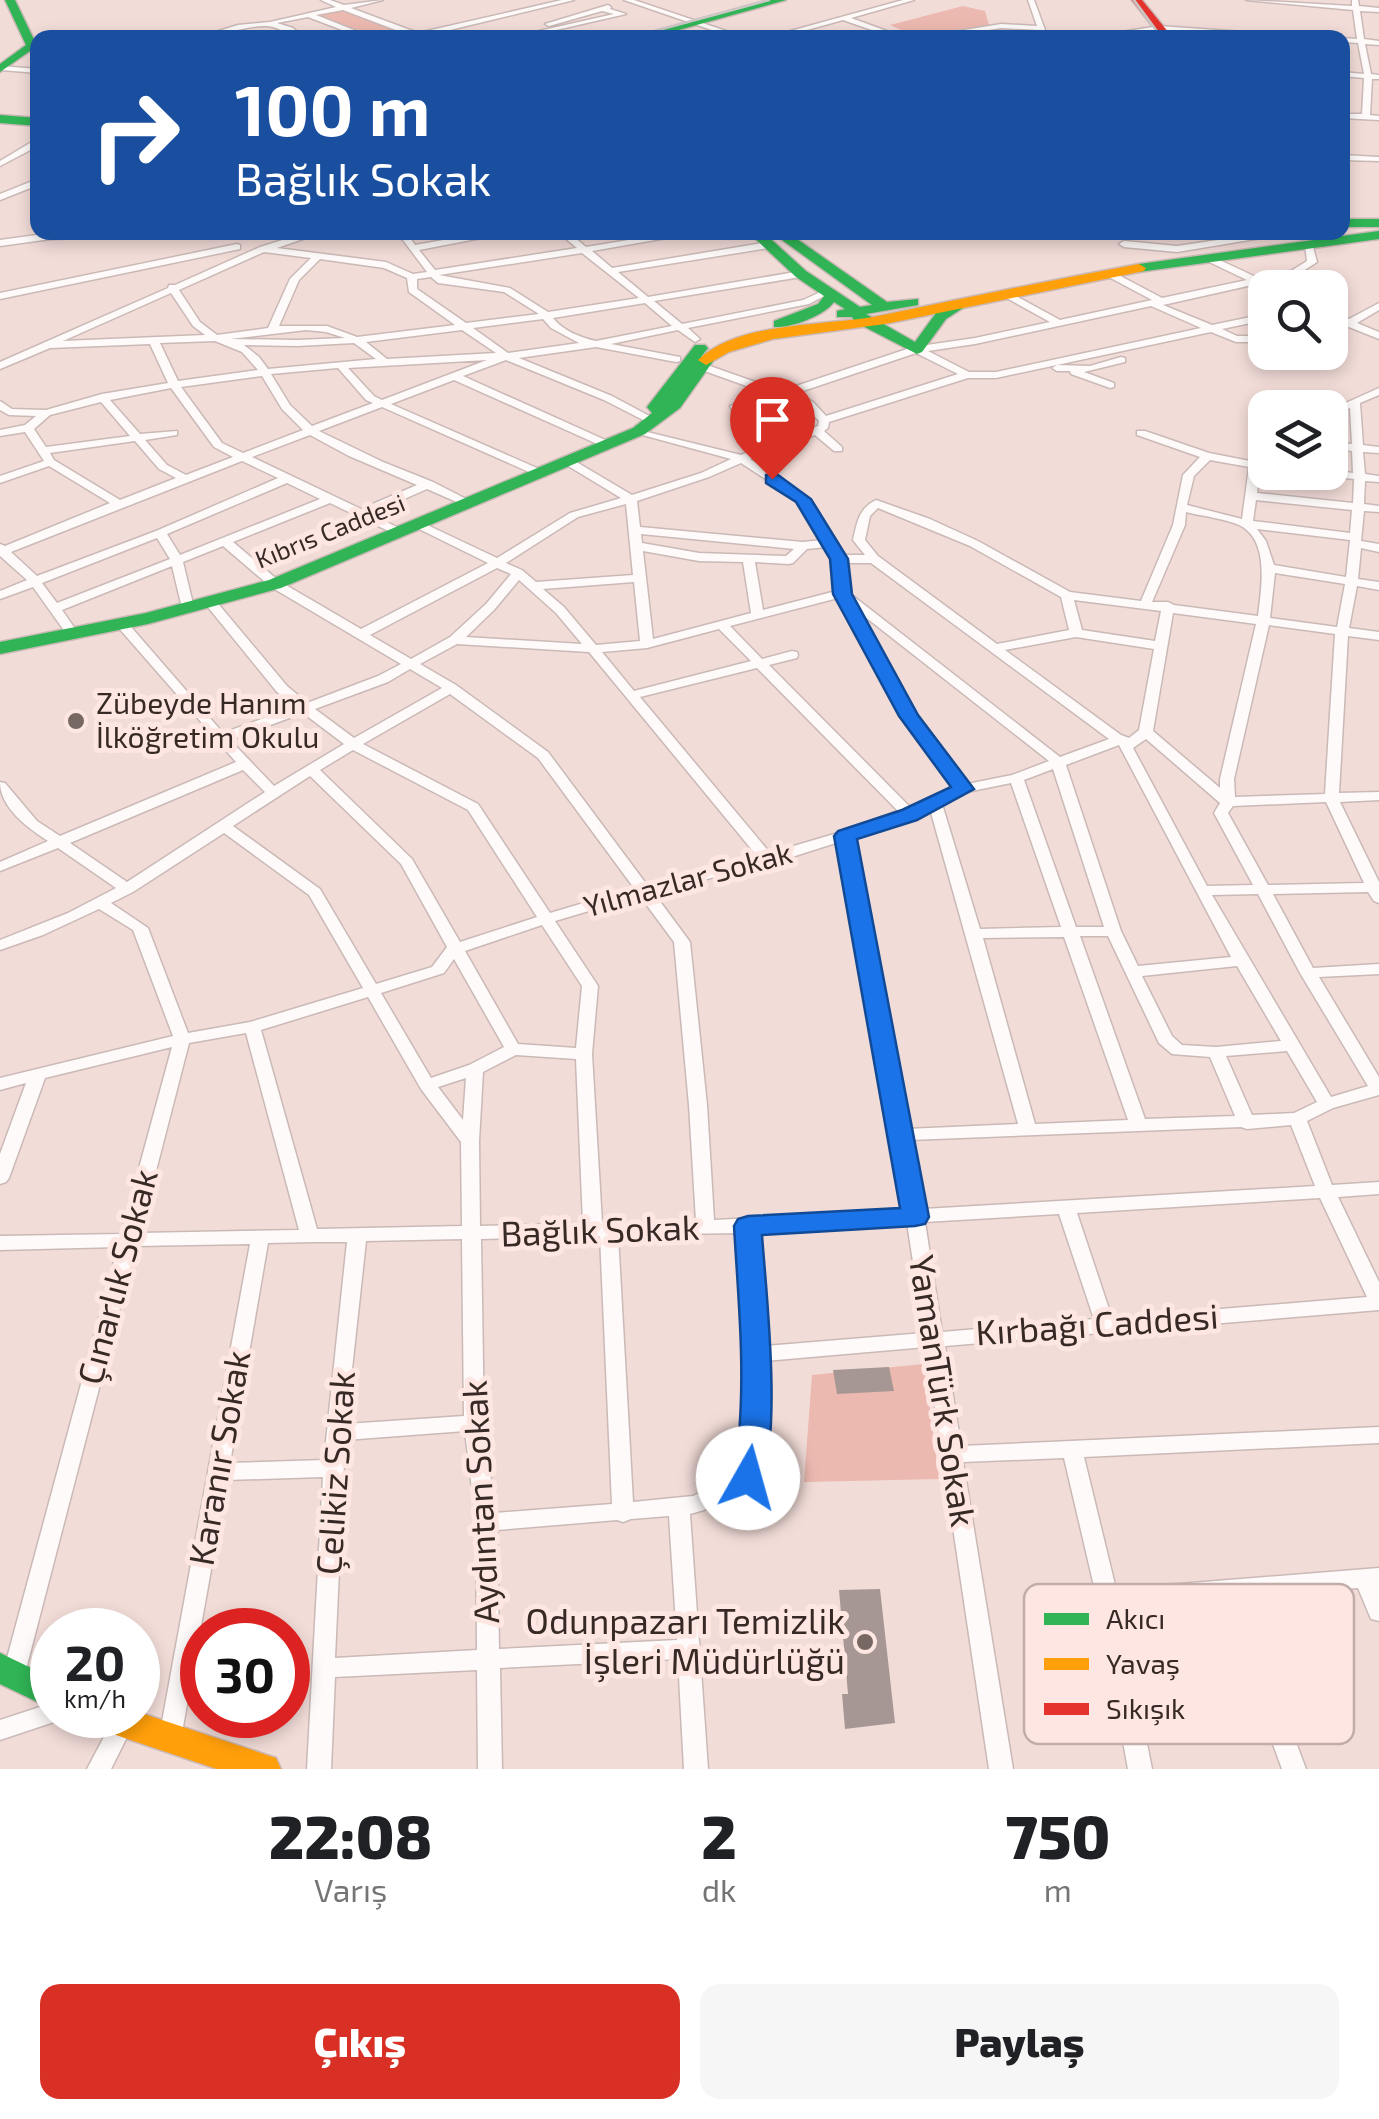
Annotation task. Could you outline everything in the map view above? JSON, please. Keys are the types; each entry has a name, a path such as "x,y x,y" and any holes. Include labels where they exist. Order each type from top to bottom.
{"main road":[{"path":"10,0 30,39"},
{"path":"24,0 41,30"},
{"path":"652,30 761,0"},
{"path":"660,30 781,0"},
{"path":"1128,0 1155,30"},
{"path":"1138,0 1157,30"},
{"path":"3,70 30,48"},
{"path":"3,70 30,57"},
{"path":"0,119 30,121"},
{"path":"770,240 801,274 912,331 917,349"},
{"path":"771,240 836,291 946,298"},
{"path":"877,314 1094,270 1289,240"},
{"path":"877,314 1301,240"},
{"path":"780,329 823,307 836,291"},
{"path":"917,349 941,316 970,299"},
{"name":"Kıbrıs Caddesi","path":"650,422 655,407 711,341 877,314"},
{"path":"780,329 917,349"},
{"name":"Kıbrıs Caddesi","path":"0,648 200,606 275,584 410,529 608,445 674,405 703,366 724,347 780,329"},
{"path":"7,1671 30,1683"},
{"path":"160,1735 252,1767"}],"street":[{"path":"324,0 406,30"},
{"path":"236,30 380,0"},
{"path":"447,30 571,0"},
{"path":"642,5 662,0"},
{"path":"798,30 911,0"},
{"path":"974,30 1001,26 1038,28 1031,0"},
{"path":"1251,0 1356,4 1379,10"},
{"path":"544,30 551,22 629,1 720,30"},
{"path":"1356,4 1368,76 1366,117"},
{"path":"560,30 622,14 602,8"},
{"path":"307,14 350,30"},
{"path":"844,18 879,30"},
{"path":"273,22 293,30"},
{"path":"1350,40 1379,43"},
{"path":"3,70 30,71"},
{"path":"1350,75 1379,77"},
{"path":"1350,116 1379,118"},
{"path":"0,164 30,146"},
{"path":"0,153 30,155"},
{"path":"1350,158 1379,159"},
{"path":"0,198 30,185"},
{"path":"0,242 30,238"},
{"path":"228,240 238,247"},
{"path":"0,366 172,287 293,240"},
{"path":"406,240 438,280 507,290 554,326 594,344 676,360"},
{"path":"412,248 460,240"},
{"path":"572,240 695,339"},
{"path":"0,296 238,247 386,265 412,278 653,240"},
{"path":"610,270 753,240"},
{"path":"1124,244 1177,250 1301,240 1312,262 1299,270"},
{"path":"271,332 295,279 318,256"},
{"path":"1208,258 1248,276"},
{"path":"1108,272 1210,330 1248,339"},
{"path":"172,287 196,324 214,338 289,346 366,341 548,318 801,274"},
{"path":"412,278 412,290 506,356 742,459 803,499 839,559 842,594 909,716 963,789"},
{"path":"762,450 735,406 917,349 1248,284"},
{"path":"3,410 46,413 102,397 265,372 506,356 594,344 806,302 836,291"},
{"path":"1004,293 1058,323"},
{"path":"1348,324 1379,306"},
{"path":"359,634 499,562 574,516 742,459 820,425 967,374 996,375 1248,321"},
{"path":"1348,324 1379,336"},
{"path":"43,345 154,342 328,326 366,341 386,363"},
{"path":"154,342 175,386 218,446 362,513 499,562 518,573 594,649 768,860"},
{"path":"239,342 300,423 470,504"},
{"path":"917,349 967,374"},
{"path":"72,633 36,582 1,550 506,356"},
{"path":"1038,366 1072,369 1121,360"},
{"path":"342,366 370,398 542,474"},
{"path":"703,366 759,387 788,392 808,404 838,449"},
{"path":"1072,369 1110,386"},
{"path":"452,375 608,445"},
{"path":"1348,405 1379,391"},
{"path":"102,397 163,466 186,478"},
{"path":"1202,891 1376,892 1332,799 1342,631 1352,580 1358,507 1355,401"},
{"path":"0,433 28,428 46,413"},
{"path":"28,428 50,462 120,504"},
{"path":"41,451 173,432"},
{"path":"1141,432 1207,456 1248,464"},
{"path":"1348,447 1379,450"},
{"path":"1146,604 1179,525 1190,475 1207,456"},
{"path":"0,480 50,462"},
{"path":"569,462 631,498"},
{"path":"1348,475 1379,479"},
{"path":"0,594 160,533 288,478"},
{"path":"362,513 429,484"},
{"path":"900,1135 1297,1119 1327,1104 1379,1089 1260,890 1222,813 1228,802 1226,779 1264,618 1268,568 1260,541 1247,524 1254,490"},
{"path":"1252,496 1379,510"},
{"path":"57,608 332,498"},
{"path":"631,498 647,644"},
{"path":"1120,740 874,559 859,540 864,515 876,503 938,524 1008,558 1067,594 1379,636"},
{"path":"1181,507 1247,524 1356,540 1379,548"},
{"path":"634,530 803,546 827,542"},
{"path":"160,533 200,606 282,689 355,745 474,808 590,986 584,1054 623,1514"},
{"path":"225,541 275,584 451,688 543,755 682,942 705,1228"},
{"path":"637,546 698,557 789,560 803,546"},
{"path":"839,559 874,559"},
{"path":"749,560 758,616"},
{"path":"1268,568 1379,586"},
{"path":"221,739 306,710 409,665 455,640 518,573"},
{"path":"532,586 639,578"},
{"path":"455,640 594,649 647,644 842,594"},
{"path":"842,594 1058,762 1113,931 1165,1039 1178,1050 1216,1052 1292,1045"},
{"path":"1067,594 1076,632"},
{"path":"1168,606 1146,732 1126,747 1202,891 1327,1104"},
{"path":"122,623 221,739 273,792"},
{"path":"722,625 910,815"},
{"path":"995,648 1076,632 1161,646"},
{"path":"632,695 792,655"},
{"path":"0,945 47,931 103,905 273,792 451,688"},
{"path":"1146,732 1228,802 1379,796"},
{"name":"Yılmazlar Sokak","path":"0,1084 182,1039 252,1027 438,970 454,949 546,918 846,836 910,815 963,789 1016,778 1146,732"},
{"path":"0,867 244,764"},
{"path":"311,769 407,862 514,1049"},
{"path":"1016,778 1138,1123"},
{"path":"0,786 32,824 128,889"},
{"path":"935,803 1028,1128"},
{"path":"225,827 316,892 427,1085 470,1142"},
{"name":"YamanTürk Sokak","path":"846,836 915,1217 1001,1769"},
{"path":"103,905 140,928 182,1039"},
{"path":"974,934 1113,931"},
{"path":"1131,972 1243,961"},
{"path":"1308,972 1379,969"},
{"path":"252,1027 310,1237"},
{"name":"Çınarlık Sokak","path":"7,1671 182,1039"},
{"path":"427,1085 475,1069 514,1049 584,1054"},
{"path":"1216,1052 1247,1123"},
{"name":"Aydıntan Sokak","path":"475,1069 470,1142 474,1423 486,1522 490,1769"},
{"path":"0,1178 38,1077"},
{"path":"1297,1119 1379,1303"},
{"name":"Bağlık Sokak","path":"0,1243 705,1228 1379,1188"},
{"path":"1066,1208 1104,1324"},
{"path":"486,1522 680,1508 697,1504 748,1478 754,1433 756,1354 748,1226"},
{"name":"Çelikiz Sokak","path":"319,1769 335,1433 357,1237"},
{"name":"Karanır Sokak","path":"170,1738 260,1238"},
{"name":"Kırbağı Caddesi","path":"756,1354 1379,1303"},
{"path":"335,1433 474,1423"},
{"path":"951,1455 1379,1435"},
{"path":"1072,1450 1104,1584"},
{"path":"218,1472 334,1468"},
{"path":"680,1508 696,1769"},
{"path":"1300,1584 1372,1578 1379,1612"},
{"path":"324,1668 689,1650"},
{"path":"0,1730 30,1720"},
{"path":"99,1769 107,1738"},
{"path":"1135,1744 1140,1769"},
{"path":"1285,1744 1294,1769"}],"shaded area":[{"path":"963,6 985,11 989,25 955,30 901,30 890,25"},
{"path":"342,10 399,30 358,30 314,15"},
{"path":"924,1364 939,1479 804,1482 812,1375"}],"building":[{"path":"889,1367 894,1391 837,1394 833,1370"},
{"name":"Odunpazarı Temizlik İşleri Müdürlüğü","path":"880,1589 895,1723 845,1729 842,1694 848,1694 839,1590"}],"tram line":[{"path":"658,30 769,0"},
{"path":"1134,0 1156,30"}],"traffic: fast":[{"path":"10,0 30,42"},
{"path":"667,30 781,0"},
{"path":"0,69 30,47"},
{"path":"0,119 30,121"},
{"path":"1350,223 1379,223"},
{"path":"1350,239 1379,235"},
{"path":"763,240 801,274 857,311 860,319 917,349"},
{"path":"788,240 883,306"},
{"path":"1139,268 1343,240"},
{"path":"779,324 823,307 831,296"},
{"path":"842,314 913,302"},
{"path":"917,349 941,316 959,306"},
{"path":"660,412 655,407 700,348"},
{"path":"0,648 148,618 275,584 639,431 674,405 706,360"},
{"path":"0,1668 30,1683"}],"traffic: slow":[{"path":"706,360 747,340 859,324 1139,268"},
{"path":"160,1735 264,1769"}],"traffic: jam":[{"path":"1137,0 1161,30"}],"place":[{"name":"Zübeyde Hanım İlköğretim Okulu","path":"76,721"},
{"name":"Odunpazarı Temizlik İşleri Müdürlüğü","path":"865,1642"}],"route":[{"path":"748,1478 754,1433 756,1354 748,1226 915,1217 846,836 910,815 963,789 909,716 842,594 839,559 803,499 772,479"}]}
